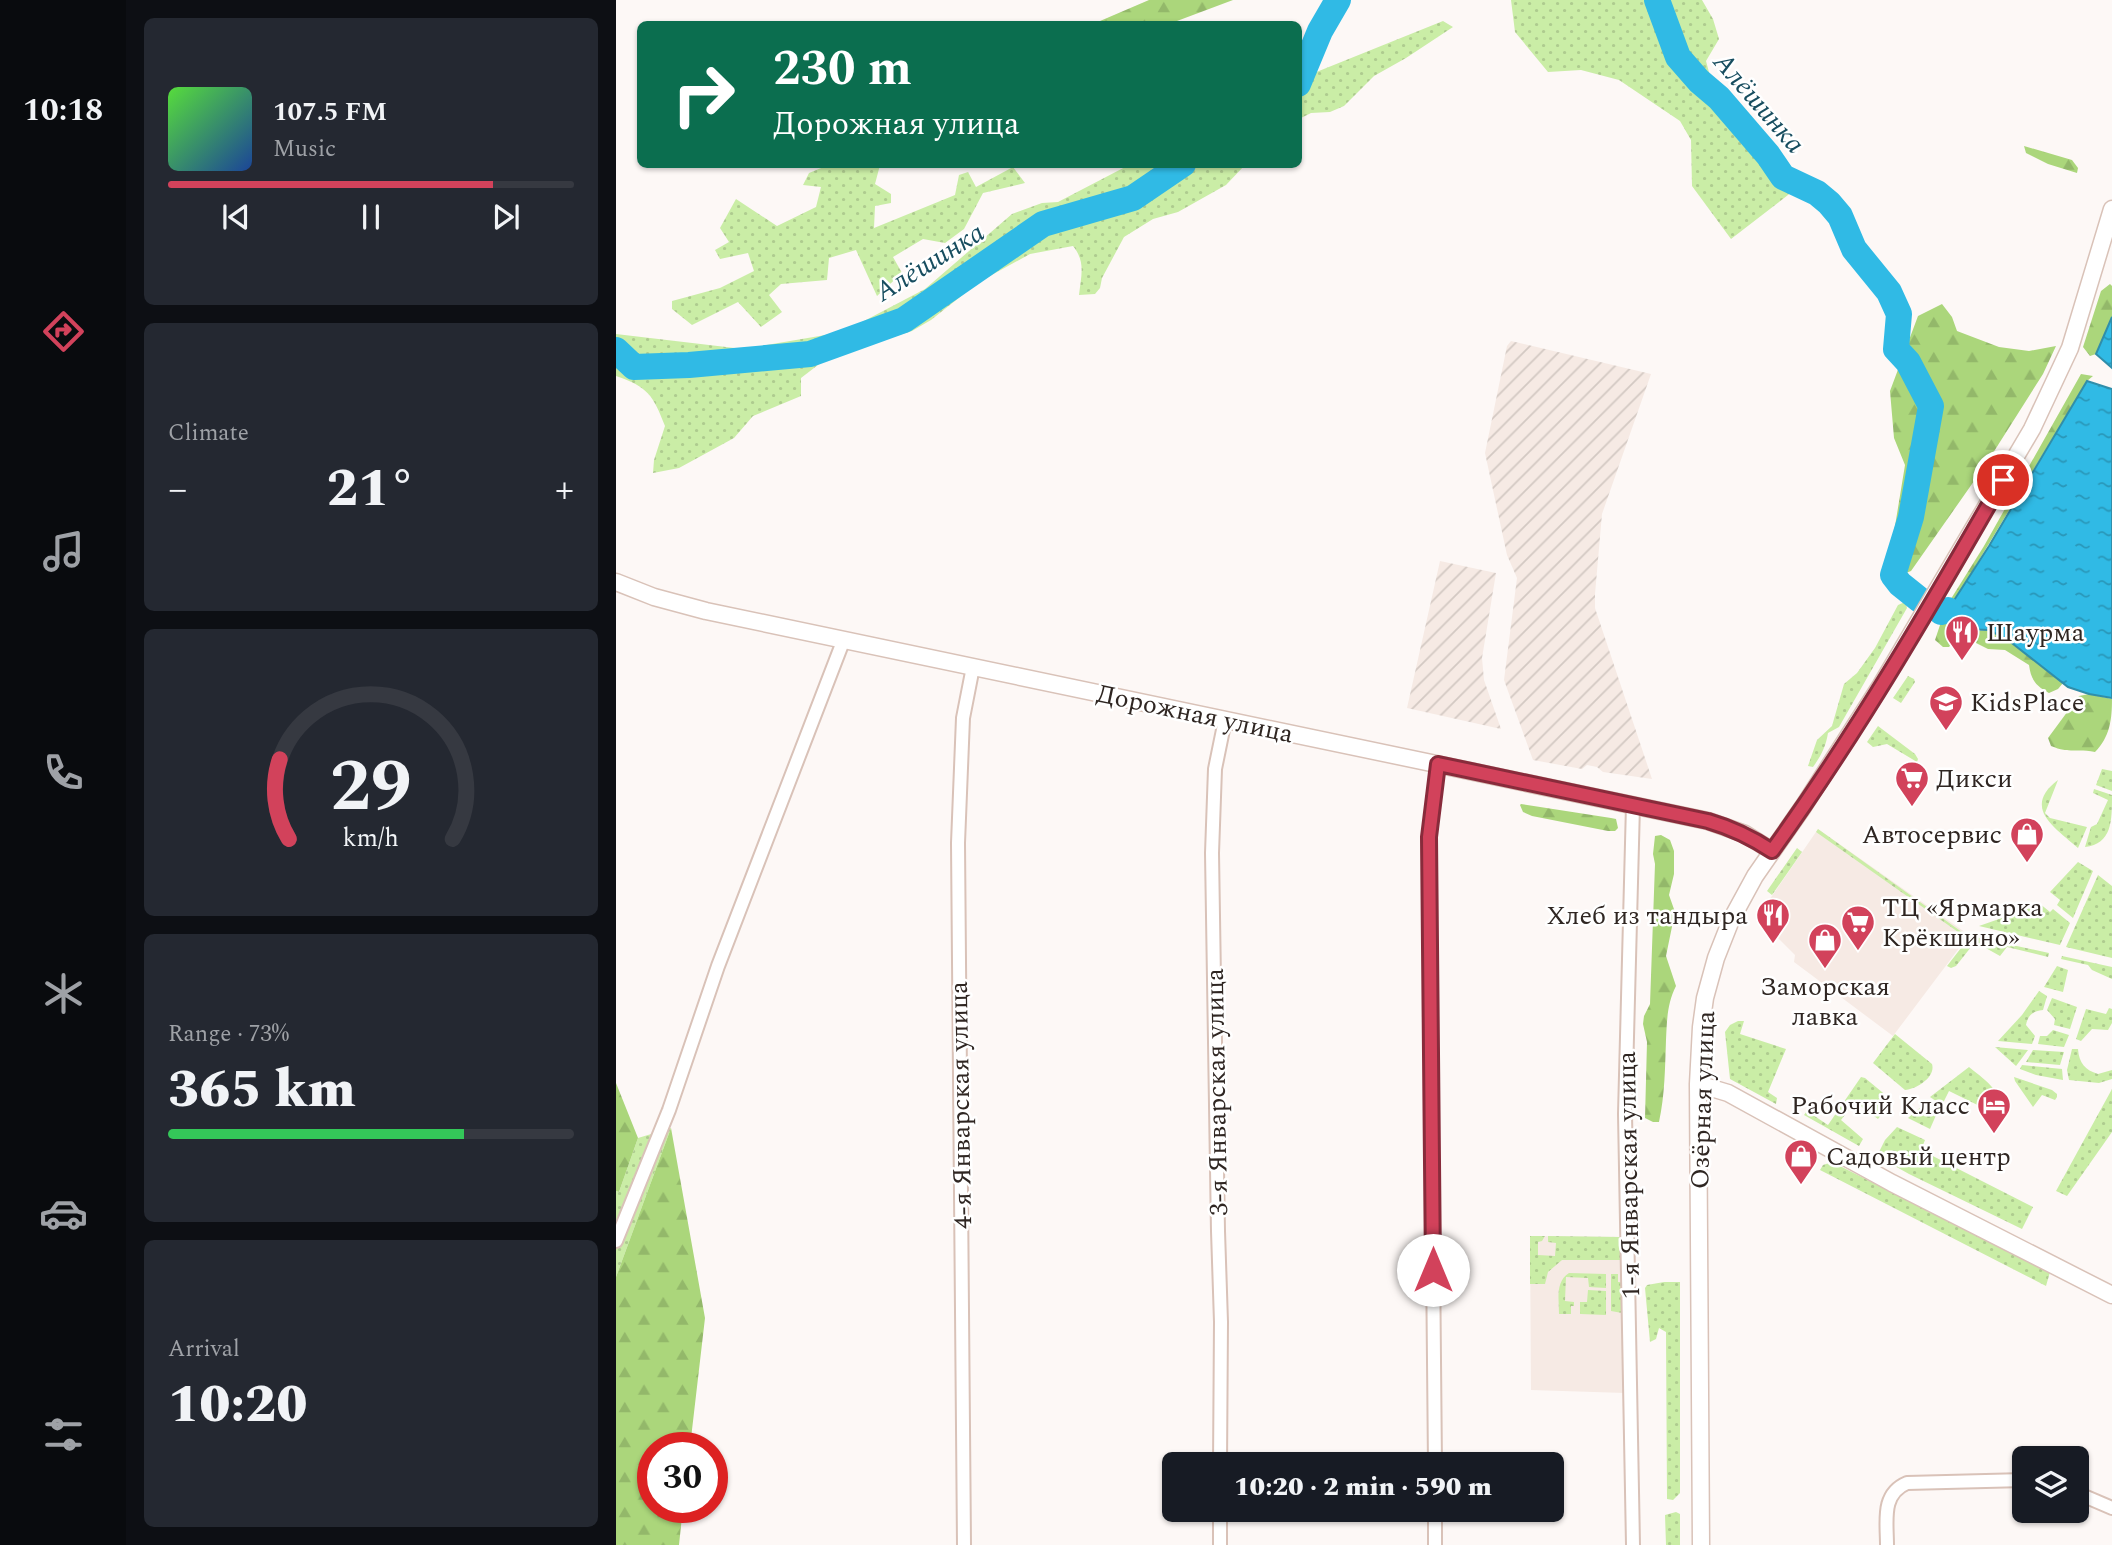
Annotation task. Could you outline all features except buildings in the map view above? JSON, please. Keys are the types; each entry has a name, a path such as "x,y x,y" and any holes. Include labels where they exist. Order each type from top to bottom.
{"street":[{"name":"Озёрная улица","path":"1701,1545 1698,1084 1702,1013 1716,958 1742,898 1881,685 2022,448 2070,348 2112,209"},
{"name":"Дорожная улица","path":"616,582 654,597 695,608 1726,826 1772,851"},
{"path":"616,1241 669,1111 718,966 844,639"},
{"name":"4-я Январская улица","path":"964,1545 958,843 963,718 973,667"},
{"name":"3-я Январская улица","path":"1220,1452 1221,1322 1212,853 1215,769 1226,720"},
{"path":"1434,1452 1429,837 1438,764"},
{"name":"1-я Январская улица","path":"1633,805 1626,1114 1633,1545"},
{"path":"1698,1084 1728,1093 1892,1183 2112,1295"},
{"path":"1888,1545 1888,1502 1899,1487 1907,1483 2012,1480"},
{"path":"2089,1498 2112,1508"},
{"path":"1220,1522 1220,1545"},
{"path":"1435,1522 1435,1545"}],"shaded area":[{"path":"1511,341 1651,374 1602,514 1595,608 1652,779 1603,772 1597,767 1587,765 1582,769 1533,760 1504,680 1517,578 1507,555 1485,453 1507,346"},
{"path":"1440,561 1496,573 1482,658 1484,680 1501,729 1407,708"},
{"path":"1818,829 1969,935 1893,1036 1794,962 1795,955 1772,932 1761,912"},
{"path":"1530,1236 1621,1237 1625,1393 1531,1390"}],"green space":[{"path":"1149,0 1233,0 1177,21 1100,21"},
{"path":"1511,0 1702,0 1713,19 1719,39 1706,61 1714,91 1756,144 1797,188 1731,239 1692,186 1691,140 1680,121 1619,80 1581,70 1548,72 1515,32"},
{"path":"1443,21 1453,27 1374,76 1344,106 1330,112 1311,113 1302,118 1302,78"},
{"path":"2024,146 2072,160 2078,168 2077,173 2048,164 2026,153"},
{"path":"821,168 879,168 875,184 891,194 891,203 875,206 874,228 955,195 959,175 968,172 976,187 1011,168 1025,183 983,193 964,229 945,243 923,239 893,257 902,273 877,296 856,250 829,258 827,280 781,284 769,295 782,312 761,327 738,302 692,325 672,309 672,301 720,288 754,271 748,253 720,259 715,250 729,242 720,228 736,199 777,226 816,207 821,187 803,185 809,173"},
{"path":"1123,168 1242,168 1226,185 1178,212 1153,219 1124,237 1095,294 1079,295 1081,264 1073,246 1030,254 979,282 931,320 912,331 827,358 801,378 801,396 753,416 734,438 679,468 653,473 654,460 665,426 653,399 642,388 616,376 616,334 743,349 843,332 925,289 1012,214 1042,203 1058,202"},
{"path":"2110,284 2112,317 2096,354 2090,356 2083,347 2101,291"},
{"path":"1942,304 1952,317 1957,331 1999,347 2029,351 2056,346 2043,374 1986,464 1911,571 1886,581 1905,465 1894,438 1890,391 1918,316"},
{"path":"2081,374 2093,376 2087,381 1952,605 1949,602 1984,546"},
{"path":"1905,602 1907,608 1839,727 1828,733 1818,759 1813,767 1808,766 1817,740 1832,726 1844,684 1857,673 1875,648 1898,605"},
{"path":"1942,619 1952,626 1974,631 1989,630 2008,640 2063,683 2049,693 2035,682 2029,665 2005,650 1988,649 1972,641 1954,641 1949,647 1943,647 1935,640"},
{"path":"1908,676 1915,682 1901,703 1893,698"},
{"path":"2089,694 2112,699 2109,727 2100,746 2095,752 2063,750 2051,746 2048,738 2079,696"},
{"path":"1878,726 1915,754 1917,762 1887,744 1873,747 1867,742"},
{"path":"2102,769 2112,771 2112,791 2096,785"},
{"path":"2058,780 2045,813 2050,818 2087,827 2078,848 2052,825 2042,809 2042,800 2047,790"},
{"path":"2094,789 2112,795 2111,822 2101,841 2085,847 2091,827 2097,824 2108,800 2093,793"},
{"path":"1521,804 1616,819 1618,828 1608,831 1532,816 1523,812"},
{"path":"1818,829 1966,935 2049,953 2048,957 2007,947 2000,956 1975,942 1956,966 1947,966 1968,939 1816,832"},
{"path":"1661,835 1670,840 1674,851 1674,874 1669,895 1675,912 1666,956 1676,986 1668,1012 1661,1112 1659,1122 1653,1122 1645,1118 1647,1042 1643,1024 1650,1004 1655,864 1653,854 1655,836"},
{"path":"1797,848 1802,852 1772,895 1767,891"},
{"path":"2078,862 2093,871 2073,918 2057,905 2060,900 2050,892"},
{"path":"2098,875 2112,886 2112,958 2066,947"},
{"path":"2039,903 2050,912 2053,909 2070,923 2060,945 1979,926 2036,906"},
{"path":"2062,956 2112,967 2112,979 2092,970 2088,965 2061,959"},
{"path":"2057,966 2068,970 2063,992 2044,987"},
{"path":"2039,991 2047,996 2043,1010 2031,1014 2026,1025 2035,1036 2032,1044 1998,1041 2022,1015"},
{"path":"2052,998 2077,1007 2070,1029 2054,1025 2055,1019 2047,1010"},
{"path":"2109,1008 2112,1009 2112,1023 2108,1030 2092,1029 2081,1041 2076,1039 2086,1009 2106,1014"},
{"path":"1744,1021 1740,1034 1786,1049 1768,1092 1777,1098 1776,1104 1730,1079 1725,1032 1730,1025"},
{"path":"2053,1030 2069,1035 2064,1047 2038,1044 2040,1036 2047,1036"},
{"path":"1895,1034 1932,1064 1928,1078 1910,1089 1905,1090 1873,1063"},
{"path":"1995,1047 2028,1050 2016,1066"},
{"path":"2072,1049 2078,1049 2081,1062 2090,1070 2098,1074 2112,1070 2112,1079 2099,1083 2069,1080 2067,1070"},
{"path":"2033,1050 2064,1052 2060,1065 2026,1062"},
{"path":"2022,1065 2062,1069 2063,1080 2036,1075 2020,1069"},
{"path":"1969,1067 1997,1094 2004,1118 1949,1091 1942,1105 1930,1097"},
{"path":"1861,1077 1888,1097 1889,1103 1878,1119 1855,1102 1841,1120 1863,1139 1859,1146 1804,1115 1807,1111 1828,1125"},
{"path":"2014,1077 2052,1090 2057,1097 2055,1100 2042,1095 2033,1107"},
{"path":"616,1083 638,1138 619,1192 616,1191"},
{"path":"2112,1089 2112,1132 2067,1196 2056,1191"},
{"path":"1922,1106 1937,1113 1930,1129 1908,1118"},
{"path":"1897,1127 1925,1140 1921,1150 2033,1207 2022,1229 1877,1156 1885,1140"},
{"path":"671,1128 616,1277 616,1191 619,1192 638,1138"},
{"path":"671,1128 705,1318 692,1432 637,1432 637,1523 681,1523 679,1545 616,1545 616,1277"},
{"path":"1832,1162 2050,1272 2046,1286 1820,1170 1823,1165"},
{"path":"1530,1236 1545,1236 1538,1242 1538,1255 1555,1256 1556,1243 1548,1242 1548,1236 1621,1237 1621,1260 1562,1260 1548,1272 1545,1284 1530,1284"},
{"path":"1569,1273 1606,1274 1606,1288 1589,1287 1588,1278 1566,1277 1565,1301 1574,1302 1574,1306 1571,1306 1571,1314 1559,1314 1560,1286 1562,1281"},
{"path":"1611,1274 1618,1274 1618,1282 1622,1282 1622,1313 1611,1311"},
{"path":"1680,1282 1680,1493 1673,1500 1667,1499 1666,1332 1659,1328 1656,1339 1650,1342 1645,1288 1647,1285"},
{"path":"1588,1290 1606,1291 1606,1315 1580,1314 1580,1302 1587,1302"},
{"path":"1676,1512 1680,1514 1680,1545 1666,1545 1665,1515"}],"water":[{"path":"2112,317 2112,368 2096,354"},
{"path":"2087,381 2112,389 2112,698 2068,687 2008,640 1989,630 1963,629 1942,619 1989,546"}],"waterway":[{"name":"Алёшинка","path":"1302,74 1320,31 1338,0"},
{"name":"Алёшинка","path":"1657,0 1678,57 1699,81 1719,98 1768,155 1783,177 1817,193 1829,203 1840,216 1854,249 1889,292 1899,314 1896,349 1908,362 1931,406 1911,517 1893,575 1920,600"},
{"name":"Алёшинка","path":"616,350 634,367 810,354 904,320 1043,224 1133,198 1177,168"},
{"name":"Алёшинка","path":"1941,612 1948,610"}],"place":[{"name":"Шаурма","path":"1962,662"},
{"name":"KidsPlace","path":"1946,732"},
{"name":"Дикси","path":"1912,808"},
{"name":"Автосервис","path":"2027,864"},
{"name":"Хлеб из тандыра","path":"1773,945"},
{"name":"ТЦ «Ярмарка Крёкшино»","path":"1858,952"},
{"name":"Заморская лавка","path":"1825,970"},
{"name":"Рабочий Класс","path":"1994,1135"},
{"name":"Садовый центр","path":"1801,1186"}],"route":[{"path":"1433,1270 1429,837 1438,764 1708,821 1745,834 1772,851 1859,722 2003,480"}]}
